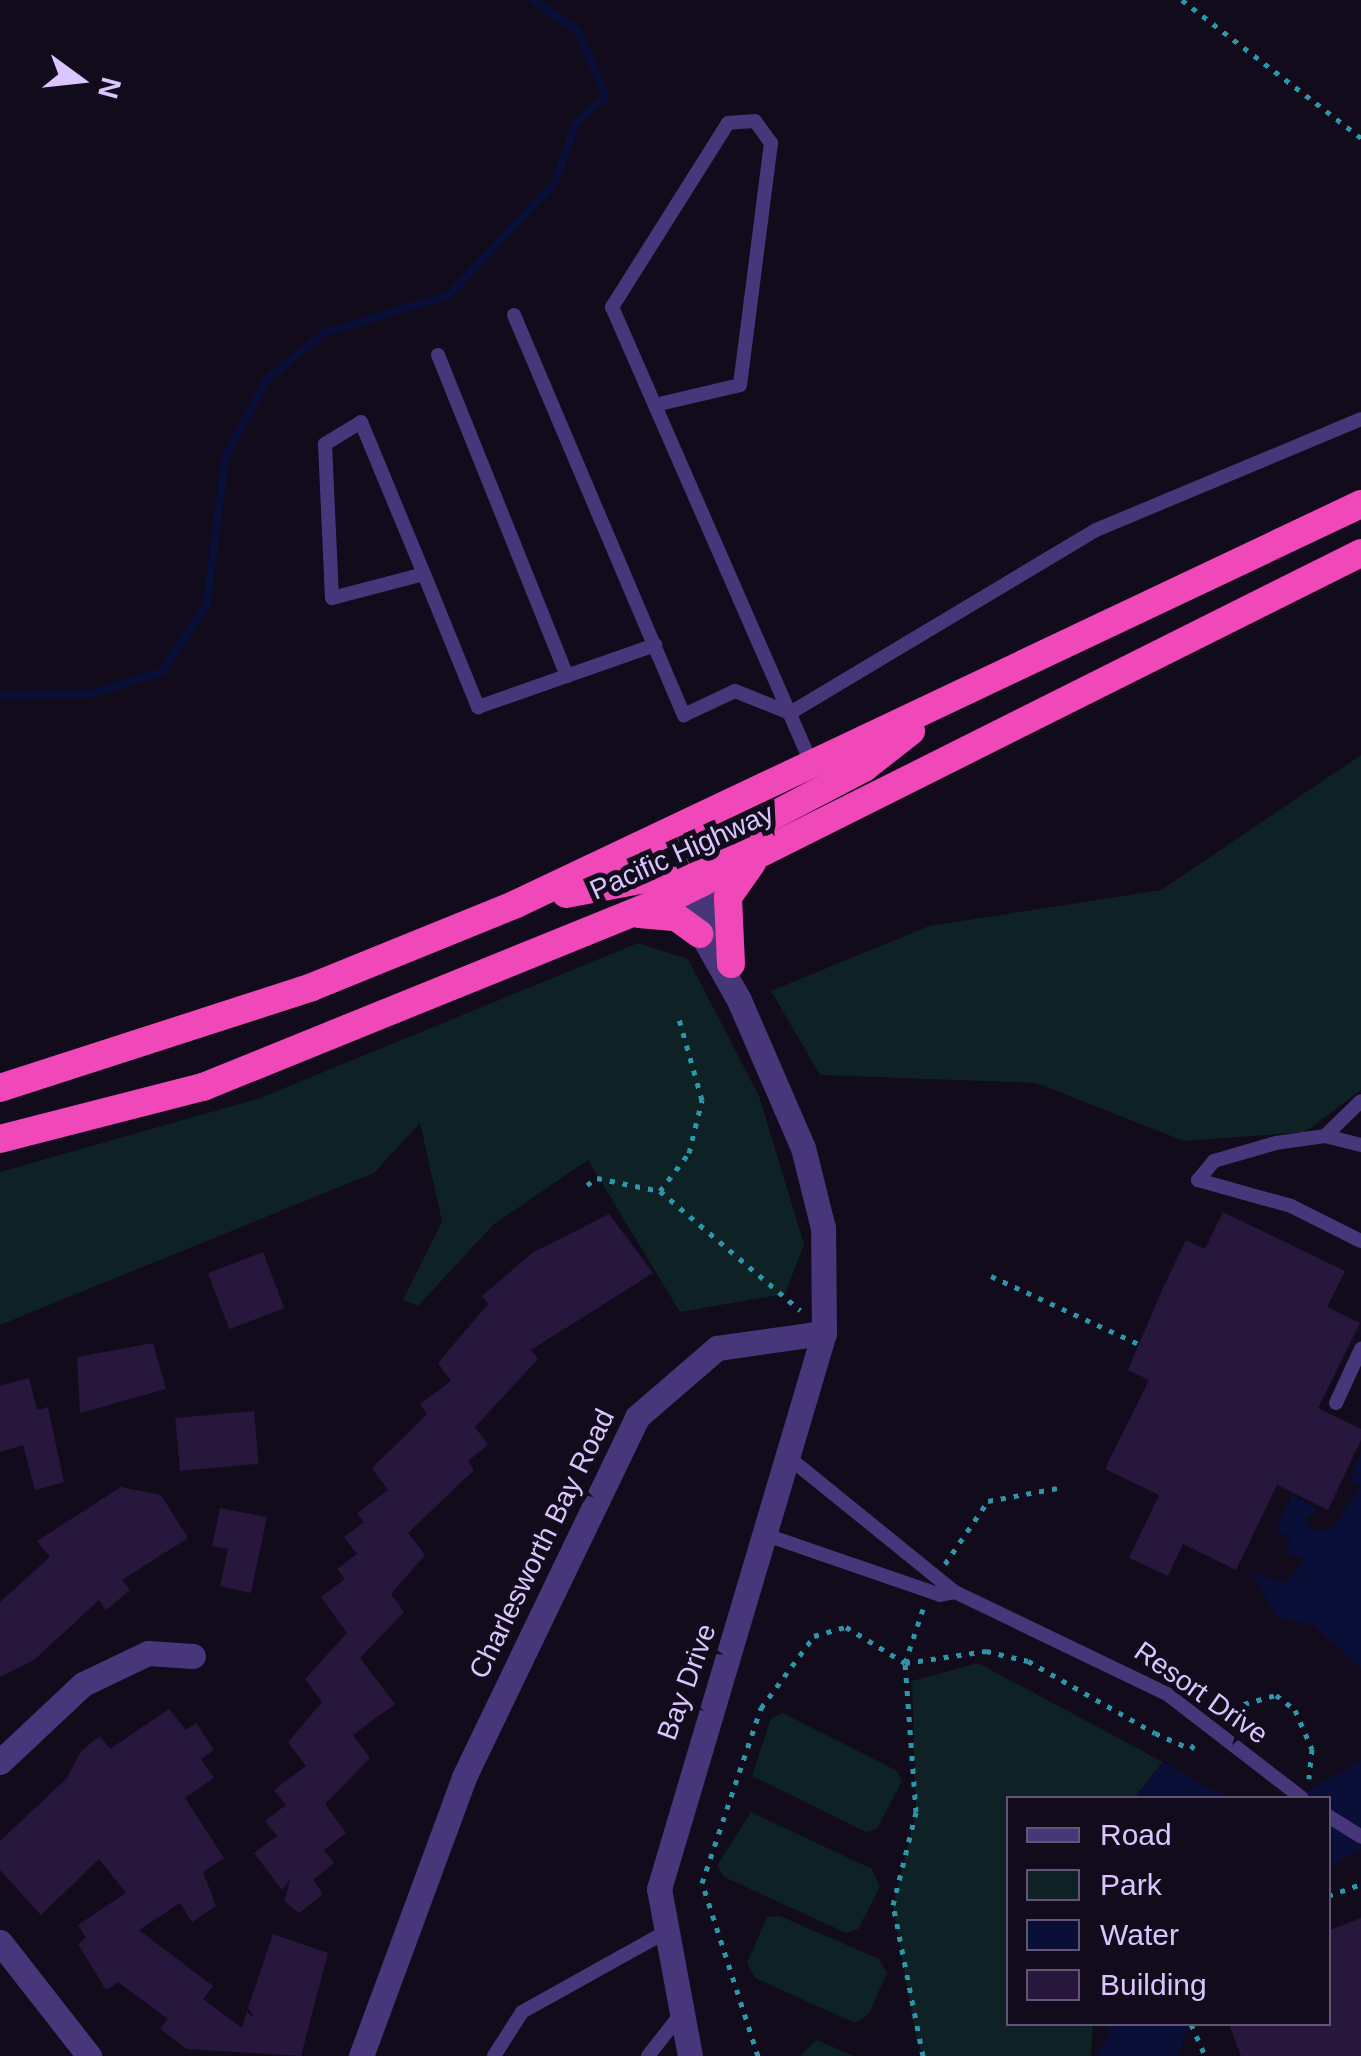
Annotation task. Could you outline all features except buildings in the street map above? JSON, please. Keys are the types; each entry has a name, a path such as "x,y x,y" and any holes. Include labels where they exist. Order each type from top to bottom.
{"highway":[{"name":"Pacific Highway","path":"0,1088 312,988 516,904 813,768 1361,504"},
{"name":"Pacific Highway","path":"0,1138 203,1087 628,915 760,855 1361,552"},
{"path":"516,904 651,878 688,886 711,848 864,768 936,708"},
{"path":"731,964 728,897 760,855"},
{"path":"628,915 676,917 699,934"}],"street":[{"path":"688,886 699,934 740,1000"},
{"path":"688,886 731,964 740,1000 816,1190 828,1284 824,1333"},
{"name":"Bay Drive","path":"690,2056 677,2019 662,1934 659,1889 690,1760 793,1461 824,1333"},
{"name":"Charlesworth Bay Road","path":"361,2056 464,1777 638,1417 717,1348 824,1333"},
{"path":"0,1762 107,1670 148,1653 193,1656"},
{"path":"0,1942 88,2056"}],"lane":[{"path":"655,405 740,386 772,143 755,122 728,123 612,307 813,768"},
{"path":"514,315 684,714 735,691 790,712"},
{"path":"438,355 567,676"},
{"path":"790,712 1096,530 1361,420"},
{"path":"424,574 332,598 325,444 361,422 410,540 424,574 478,706 654,645"},
{"path":"1325,1136 1361,1100"},
{"path":"1361,1146 1325,1136 1214,1161 1198,1180 1307,1212 1361,1241"},
{"path":"1336,1404 1361,1350"},
{"name":"Resort Drive","path":"793,1461 933,1583"},
{"name":"Resort Drive","path":"769,1536 933,1583 1116,1664 1208,1724 1297,1795"},
{"path":"1331,1818 1361,1837"},
{"path":"494,2056 522,2012 662,1934"},
{"path":"648,2056 677,2019"}],"path":[{"path":"1182,0 1361,138"},
{"path":"660,1191 690,1153 702,1100 678,1015"},
{"path":"587,1184 598,1178 660,1191 824,1333"},
{"path":"991,1276 1141,1344"},
{"path":"923,2056 893,1906 916,1812 905,1663 933,1583 988,1501 1058,1488"},
{"path":"758,2056 702,1883 761,1708 828,1629 846,1627 905,1663 986,1651 1028,1661 1191,1749 1218,1712 1276,1695 1296,1710 1312,1749 1308,1780"},
{"path":"1331,1895 1361,1884"},
{"path":"1192,2026 1205,2056"}],"green space":[{"path":"1361,755 1361,1090 1305,1132 1184,1141 1036,1083 820,1075 771,991 929,926 1161,890"},
{"path":"638,943 688,959 759,1096 804,1244 785,1294 680,1312 588,1160 494,1224 418,1306 403,1300 442,1221 420,1123 374,1173 0,1325 0,1172 260,1098"},
{"path":"978,1663 1163,1762 1136,1796 1006,1796 1006,2026 1093,2026 1091,2056 923,2056 916,2037 893,1905 916,1812 912,1681"},
{"path":"783,1713 897,1771 902,1781 877,1829 866,1832 752,1776 771,1718"},
{"path":"751,1812 872,1869 880,1887 858,1929 846,1933 724,1877 717,1866"},
{"path":"780,1916 879,1959 887,1973 869,2014 855,2023 755,1978 747,1963 767,1917"},
{"path":"817,2040 854,2056 799,2056"}],"water":[{"path":"1361,1451 1361,1669 1315,1626 1277,1617 1251,1572 1286,1583 1304,1559 1285,1552 1291,1539 1276,1530 1292,1495 1318,1509 1305,1519 1313,1531 1333,1528 1360,1486 1350,1480"},
{"path":"1361,1760 1361,1848 1331,1867 1331,1796 1299,1796"},
{"path":"1163,1762 1227,1796 1136,1796"},
{"path":"1106,2026 1188,2026 1178,2056 1095,2056 1109,2035"}],"waterway":[{"path":"0,695 90,694 162,672 207,603 225,458 267,379 324,333 449,295 556,181 576,123 606,96 578,31 533,0"}]}
